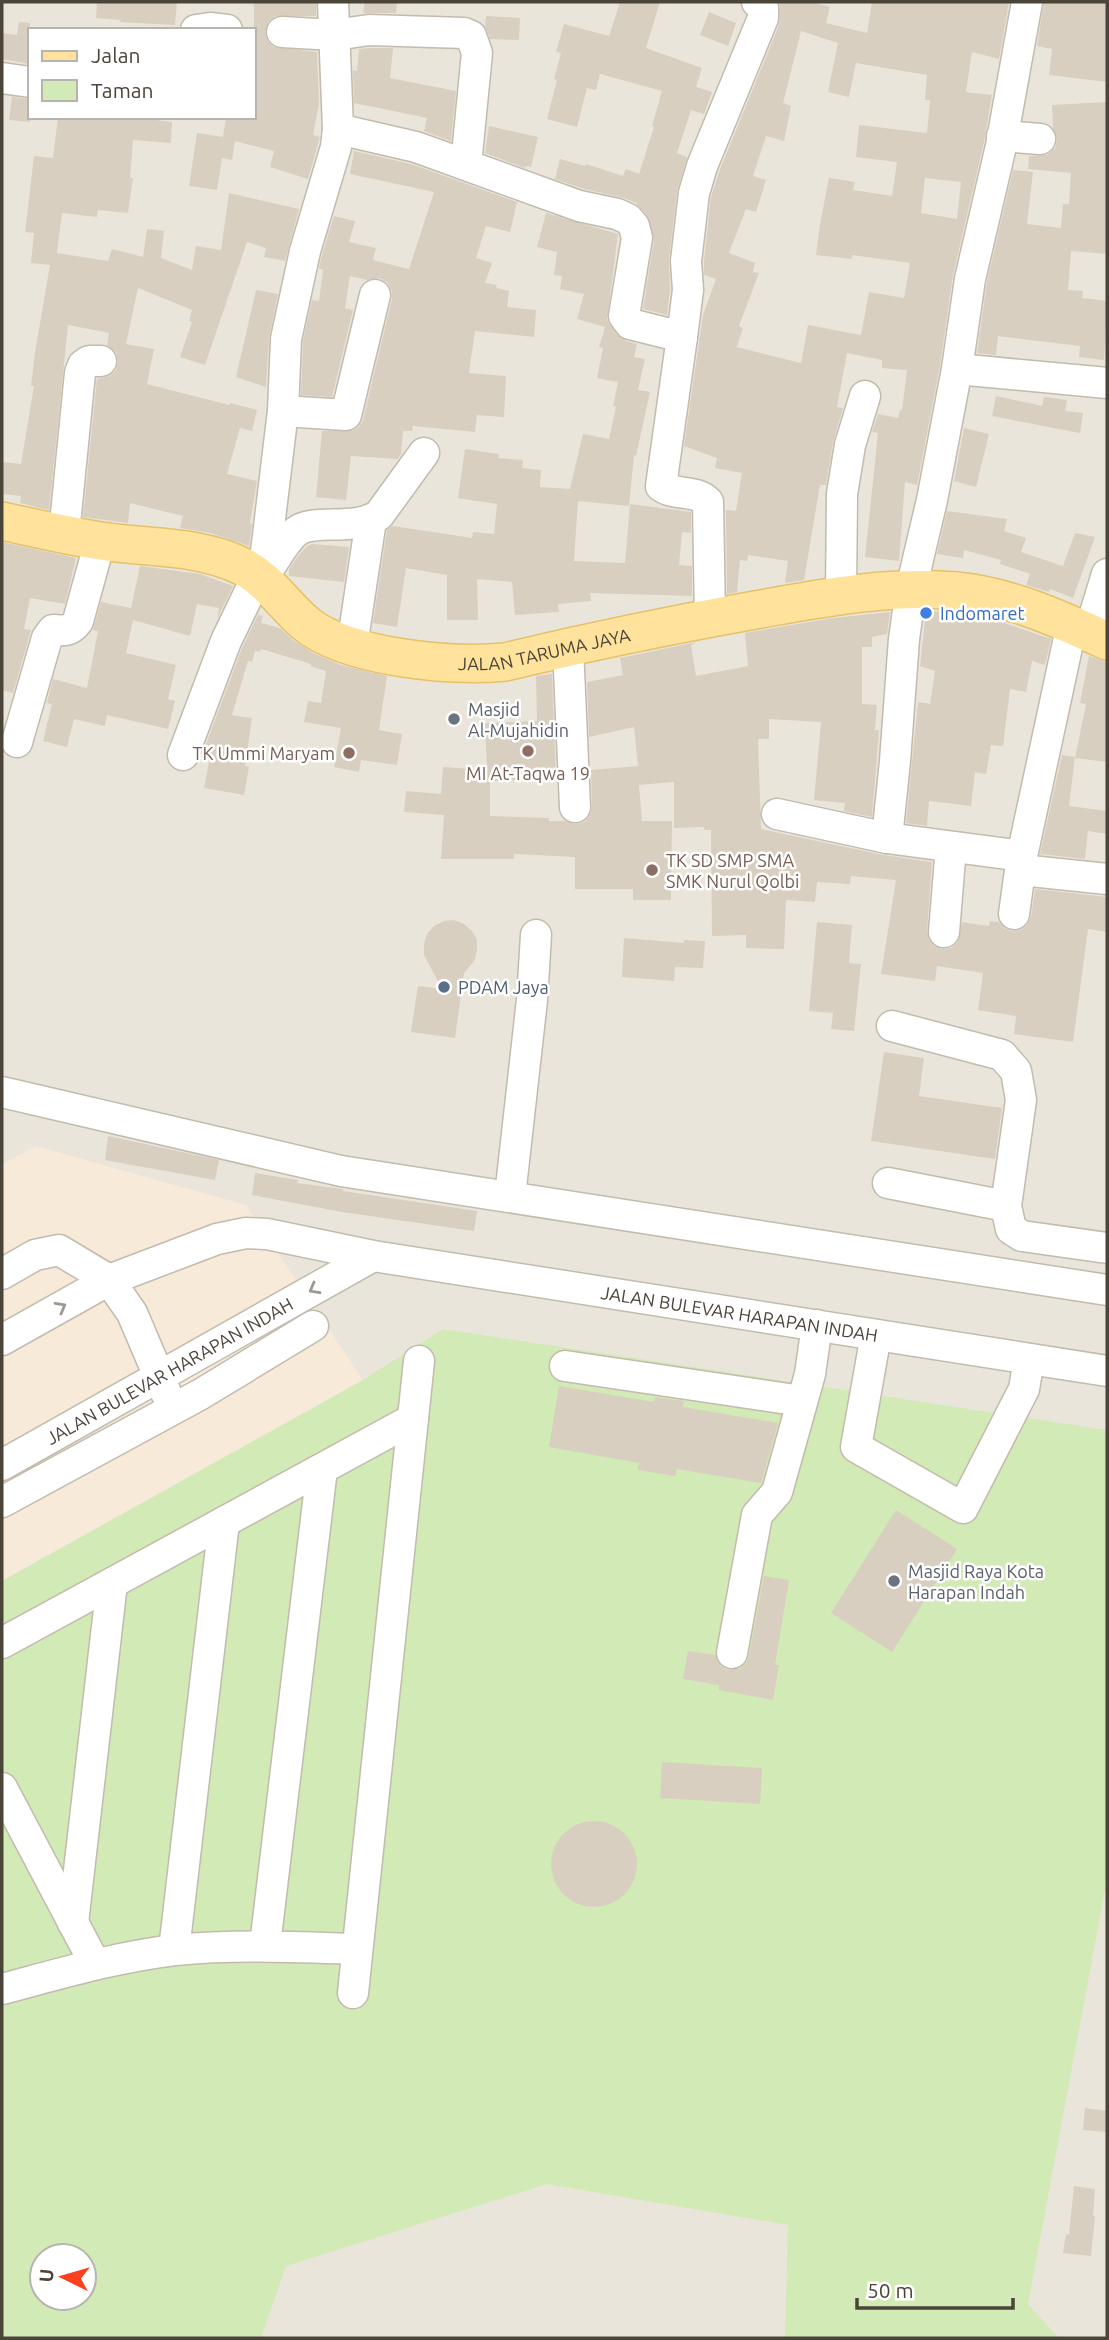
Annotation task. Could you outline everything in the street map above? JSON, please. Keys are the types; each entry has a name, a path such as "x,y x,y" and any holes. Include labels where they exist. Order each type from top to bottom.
{"main road":[{"name":"JALAN TARUMA JAYA","path":"2,521 100,541 214,556 237,564 260,577 304,622 321,635 352,646 433,661 483,664 505,662 710,618 841,595 912,589 986,597 1089,633"}],"street":[{"path":"260,577 265,560 283,411 286,339 305,251 336,146 338,130 333,2"},
{"path":"710,618 708,502 701,495 666,490 662,486 688,290 686,261 694,193 702,166 763,18 762,8 757,2"},
{"path":"887,838 901,667 912,589 957,369 970,279 1002,136 1027,2"},
{"path":"282,32 335,35 369,30 464,33 471,37 477,53 466,165"},
{"path":"2,78 28,82"},
{"path":"338,130 416,147 579,206 628,219 634,226 637,238 624,316 630,324 682,337"},
{"path":"1002,136 1040,139"},
{"path":"283,411 346,415 375,295"},
{"path":"64,534 80,373 83,365 89,361 101,361"},
{"path":"957,369 1107,383"},
{"path":"841,595 842,494 850,444 865,397"},
{"path":"183,755 226,641 260,577 297,531 307,527 371,520 387,506 424,453"},
{"path":"352,646 371,520"},
{"path":"17,742 47,638 53,630 72,629 78,621 100,541"},
{"path":"1014,914 1022,863 1107,574"},
{"path":"568,647 575,807"},
{"path":"776,814 887,838 951,847 1107,879"},
{"path":"944,932 951,847"},
{"path":"510,1196 532,1000 536,935"},
{"path":"891,1026 1002,1055 1016,1071 1021,1100 1006,1206 1011,1229 1022,1236 1107,1248"},
{"path":"2,1092 341,1171 1107,1290"},
{"path":"888,1183 1006,1206"},
{"name":"JALAN BULEVAR HARAPAN INDAH","path":"2,1340 109,1280 217,1239 246,1233 267,1234 373,1256 1107,1371"},
{"path":"2,1274 35,1255 58,1250 109,1280 132,1312 173,1409"},
{"name":"JALAN BULEVAR HARAPAN INDAH","path":"2,1465 373,1256"},
{"path":"732,1653 757,1515 777,1492 810,1374 817,1325"},
{"path":"2,1502 173,1409 313,1326"},
{"path":"876,1335 856,1447 963,1508 1024,1389 1029,1359"},
{"path":"353,1993 419,1362"},
{"path":"565,1366 802,1401"},
{"path":"2,1643 413,1419"},
{"path":"265,1945 321,1469"},
{"path":"174,1950 224,1522"},
{"path":"74,1923 112,1583"},
{"path":"5,1801 95,1964"},
{"path":"2,1989 95,1964 174,1950 265,1945 357,1949"}],"shaded area":[{"path":"2,2 1107,2 1107,2338 2,2338"},
{"path":"36,1146 246,1205 363,1380 2,1581 2,1164"}],"green space":[{"path":"443,1329 1107,1430 1107,1879 1028,2304 1059,2338 785,2338 788,2225 547,2184 286,2266 261,2338 2,2338 2,1581 363,1380"}],"building":[{"path":"97,2 177,2 175,25 96,18"},
{"path":"254,2 316,2 316,16 275,16 268,22 265,32 273,47 317,52 319,104 313,135 320,137 308,179 270,167 274,151 235,141 232,160 222,158 217,190 189,186 197,133 223,137 226,119 256,119"},
{"path":"365,2 397,2 396,13 363,13"},
{"path":"620,2 660,2 646,48 702,68 696,87 712,92 704,114 691,110 677,153 687,157 677,191 669,259 667,315 643,309 654,240 647,215 636,203 624,198 555,179 560,159 623,176 626,169 639,174 662,91 600,74 596,90 587,88 577,127 547,119 557,80 554,79 561,53 556,52 564,24 609,36"},
{"path":"780,2 812,2 830,7 826,23 867,33 872,2 1009,2 999,59 972,52 966,92 992,95 984,142 953,275 940,366 917,485 905,482 899,561 865,557 878,433 872,432 878,414 898,418 902,410 907,370 882,368 882,360 847,353 837,407 843,408 833,442 826,485 820,485 804,580 785,583 788,561 748,555 747,561 740,560 737,592 727,594 726,510 736,511 742,473 715,468 717,458 684,446 703,315 716,279 704,275 711,197 779,25","holes":["801,31 838,43 828,92 849,97 856,63 927,75 925,100 930,100 927,133 859,125 856,157 897,162 892,196 853,190 855,182 829,178 820,224 816,255 852,259 852,255 910,263 904,298 869,292 861,335 808,325 801,363 737,347 743,328 739,326 759,273 753,272 755,263 729,253 746,209 756,212 766,180 753,176 766,136 784,141 791,106 783,103","925,178 961,182 957,219 921,213"]},
{"path":"1044,2 1107,2 1107,82 1049,75 1052,49 1037,46"},
{"path":"709,12 736,23 728,46 700,35"},
{"path":"486,16 520,18 519,40 490,39 485,26"},
{"path":"19,22 30,23 28,64 2,59 2,33 17,35"},
{"path":"393,48 390,78 456,91 451,141 424,131 427,118 354,103 353,70 357,71 359,49"},
{"path":"12,97 28,99 30,122 9,120"},
{"path":"1107,102 1107,254 1071,251 1068,290 1083,291 1082,298 1107,301 1104,360 1079,357 1080,346 998,336 996,355 977,353 987,282 1013,170 1033,172 1027,224 1061,228 1063,204 1069,204 1071,173 1028,169 1029,156 1047,155 1055,148 1057,140 1053,128 1052,105"},
{"path":"58,119 149,119 172,122 171,143 133,140 130,178 133,178 128,213 98,210 97,217 62,213 57,253 108,261 112,249 143,257 147,229 164,231 161,258 192,270 196,246 221,250 229,193 299,209 285,261 264,257 266,248 247,242 205,365 180,357 192,322 189,321 192,310 138,288 126,344 154,349 147,384 257,410 252,431 240,428 227,474 257,481 249,546 210,533 180,528 183,516 130,503 128,523 83,517 97,379 110,376 116,370 118,362 116,352 107,345 109,333 68,325 49,510 20,503 21,496 2,494 2,462 21,464 34,386 31,386 35,352 50,265 31,263 34,233 25,232 34,156 53,158"},
{"path":"489,126 538,137 531,167 525,168 485,153"},
{"path":"354,151 411,164 517,202 510,232 486,226 476,258 492,263 485,283 509,291 507,307 536,310 534,337 475,331 469,373 506,376 504,417 477,415 475,432 413,426 412,431 403,431 398,459 351,456 346,500 316,497 322,431 352,431 359,427 363,420 392,291 388,283 380,278 367,280 350,276 345,308 353,310 332,397 301,395 303,341 312,300 319,301 323,270 319,268 322,255 334,216 355,221 349,242 376,248 373,260 409,269 434,192 350,174"},
{"path":"546,213 618,234 607,320 617,335 637,344 634,357 645,359 638,390 650,392 636,456 634,455 629,506 578,501 574,561 625,563 630,504 691,512 691,533 682,532 679,565 692,566 692,596 590,593 591,601 558,604 559,612 515,615 512,582 477,579 478,620 447,620 447,575 406,568 397,627 373,623 387,530 393,526 472,538 473,532 494,534 497,504 458,498 465,449 499,454 498,458 523,460 522,468 541,470 540,487 570,489 583,434 609,439 618,382 597,378 603,348 599,347 605,327 577,319 584,294 560,289 562,276 554,275 557,252 537,247"},
{"path":"256,290 278,294 269,338 266,387 236,377"},
{"path":"996,396 1042,406 1044,397 1067,400 1065,411 1083,413 1080,433 992,416"},
{"path":"964,428 989,434 976,487 954,481"},
{"path":"947,511 1007,519 1004,531 1026,538 1021,552 1063,566 1075,533 1095,537 1073,598 1050,589 1049,592 1026,585 1030,574 1000,564 1001,560 964,550 963,558 937,554"},
{"path":"2,542 76,558 65,604 30,598 24,629 31,630 13,693 2,690"},
{"path":"312,544 349,547 344,582 289,576 289,569 299,555"},
{"path":"140,566 200,574 233,586 217,619 219,608 197,604 190,636 133,620 126,653 176,665 168,699 175,701 168,729 107,715 105,726 74,719 67,747 43,741 52,704 47,703 53,679 87,688 98,631 93,630 101,602 131,608"},
{"path":"926,611 990,618 1051,639 1045,665 1032,661 1026,692 1010,689 1003,746 991,745 986,774 975,772 971,806 929,801 927,826 906,823 918,702 930,704 935,671 920,666"},
{"path":"890,612 887,634 872,637 872,647 862,647 862,704 877,705 875,730 879,730 872,817 844,811 845,803 814,800 821,722 769,719 769,739 758,739 761,829 883,855 932,862 927,931 934,946 942,949 951,948 958,942 962,922 989,926 990,921 999,922 1011,931 1021,930 1031,917 1035,889 1107,897 1107,932 1088,929 1073,1042 1014,1034 1016,1016 978,1010 983,973 937,966 935,981 881,974 896,880 851,876 850,884 817,882 815,902 786,900 784,949 746,948 746,935 712,936 711,830 704,830 704,827 674,828 674,782 639,785 642,821 672,821 671,900 633,900 633,889 575,889 575,857 514,854 514,859 441,859 444,815 404,812 406,791 441,794 443,767 487,770 485,723 537,721 536,676 552,674 556,779 490,781 490,816 549,818 549,821 575,824 584,822 590,816 592,807 591,770 638,766 634,727 589,737 587,682 623,675 620,658 697,642 691,645 696,676 748,666 745,633 833,618"},
{"path":"258,615 263,616 261,623 280,628 315,654 341,665 387,676 379,730 402,734 397,765 361,760 359,772 334,767 341,728 304,722 308,701 321,703 326,671 261,649 260,652 255,651 252,662 248,661 232,715 252,718 244,795 204,788 210,757 202,755 242,648"},
{"path":"1089,656 1107,662 1107,762 1075,758 1086,704 1080,703"},
{"path":"1062,755 1075,757 1069,806 1107,811 1107,834 1088,831 1085,859 1040,854"},
{"path":"454,920 464,924 477,940 474,961 464,973 455,1038 411,1032 418,986 442,989 424,955 427,934 434,926"},
{"path":"817,922 852,925 849,963 861,964 854,1031 831,1029 833,1013 809,1011"},
{"path":"624,938 684,943 684,940 705,941 703,968 675,967 674,981 622,977"},
{"path":"884,1052 924,1058 919,1096 1002,1108 995,1159 871,1141"},
{"path":"108,1136 219,1160 215,1180 105,1160"},
{"path":"255,1173 343,1191 477,1211 474,1231 342,1212 252,1195"},
{"path":"559,1386 654,1402 655,1397 684,1401 683,1407 778,1423 761,1483 677,1469 675,1476 638,1470 639,1463 549,1447"},
{"name":"Masjid Raya Kota Harapan Indah","path":"896,1510 957,1549 892,1652 831,1613"},
{"path":"764,1576 789,1580 775,1665 779,1665 773,1700 719,1690 719,1685 683,1679 688,1651 715,1655 720,1666 728,1670 739,1669 746,1664"},
{"path":"662,1762 762,1768 760,1804 660,1798"},
{"path":"594,1821 618,1828 630,1840 637,1864 630,1888 618,1900 594,1907 570,1900 558,1888 551,1864 558,1840 570,1828"},
{"path":"1085,2108 1107,2111 1107,2132 1083,2130"},
{"path":"1074,2186 1095,2189 1091,2256 1063,2253 1066,2234 1069,2235"}],"place":[{"name":"Indomaret","path":"926,613"},
{"name":"Masjid Al-Mujahidin","path":"454,719"},
{"name":"MI At-Taqwa 19","path":"528,751"},
{"name":"TK Ummi Maryam","path":"349,753"},
{"name":"TK SD SMP SMA SMK Nurul Qolbi","path":"652,870"},
{"name":"PDAM Jaya","path":"444,987"},
{"name":"Masjid Raya Kota Harapan Indah","path":"894,1581"}]}
